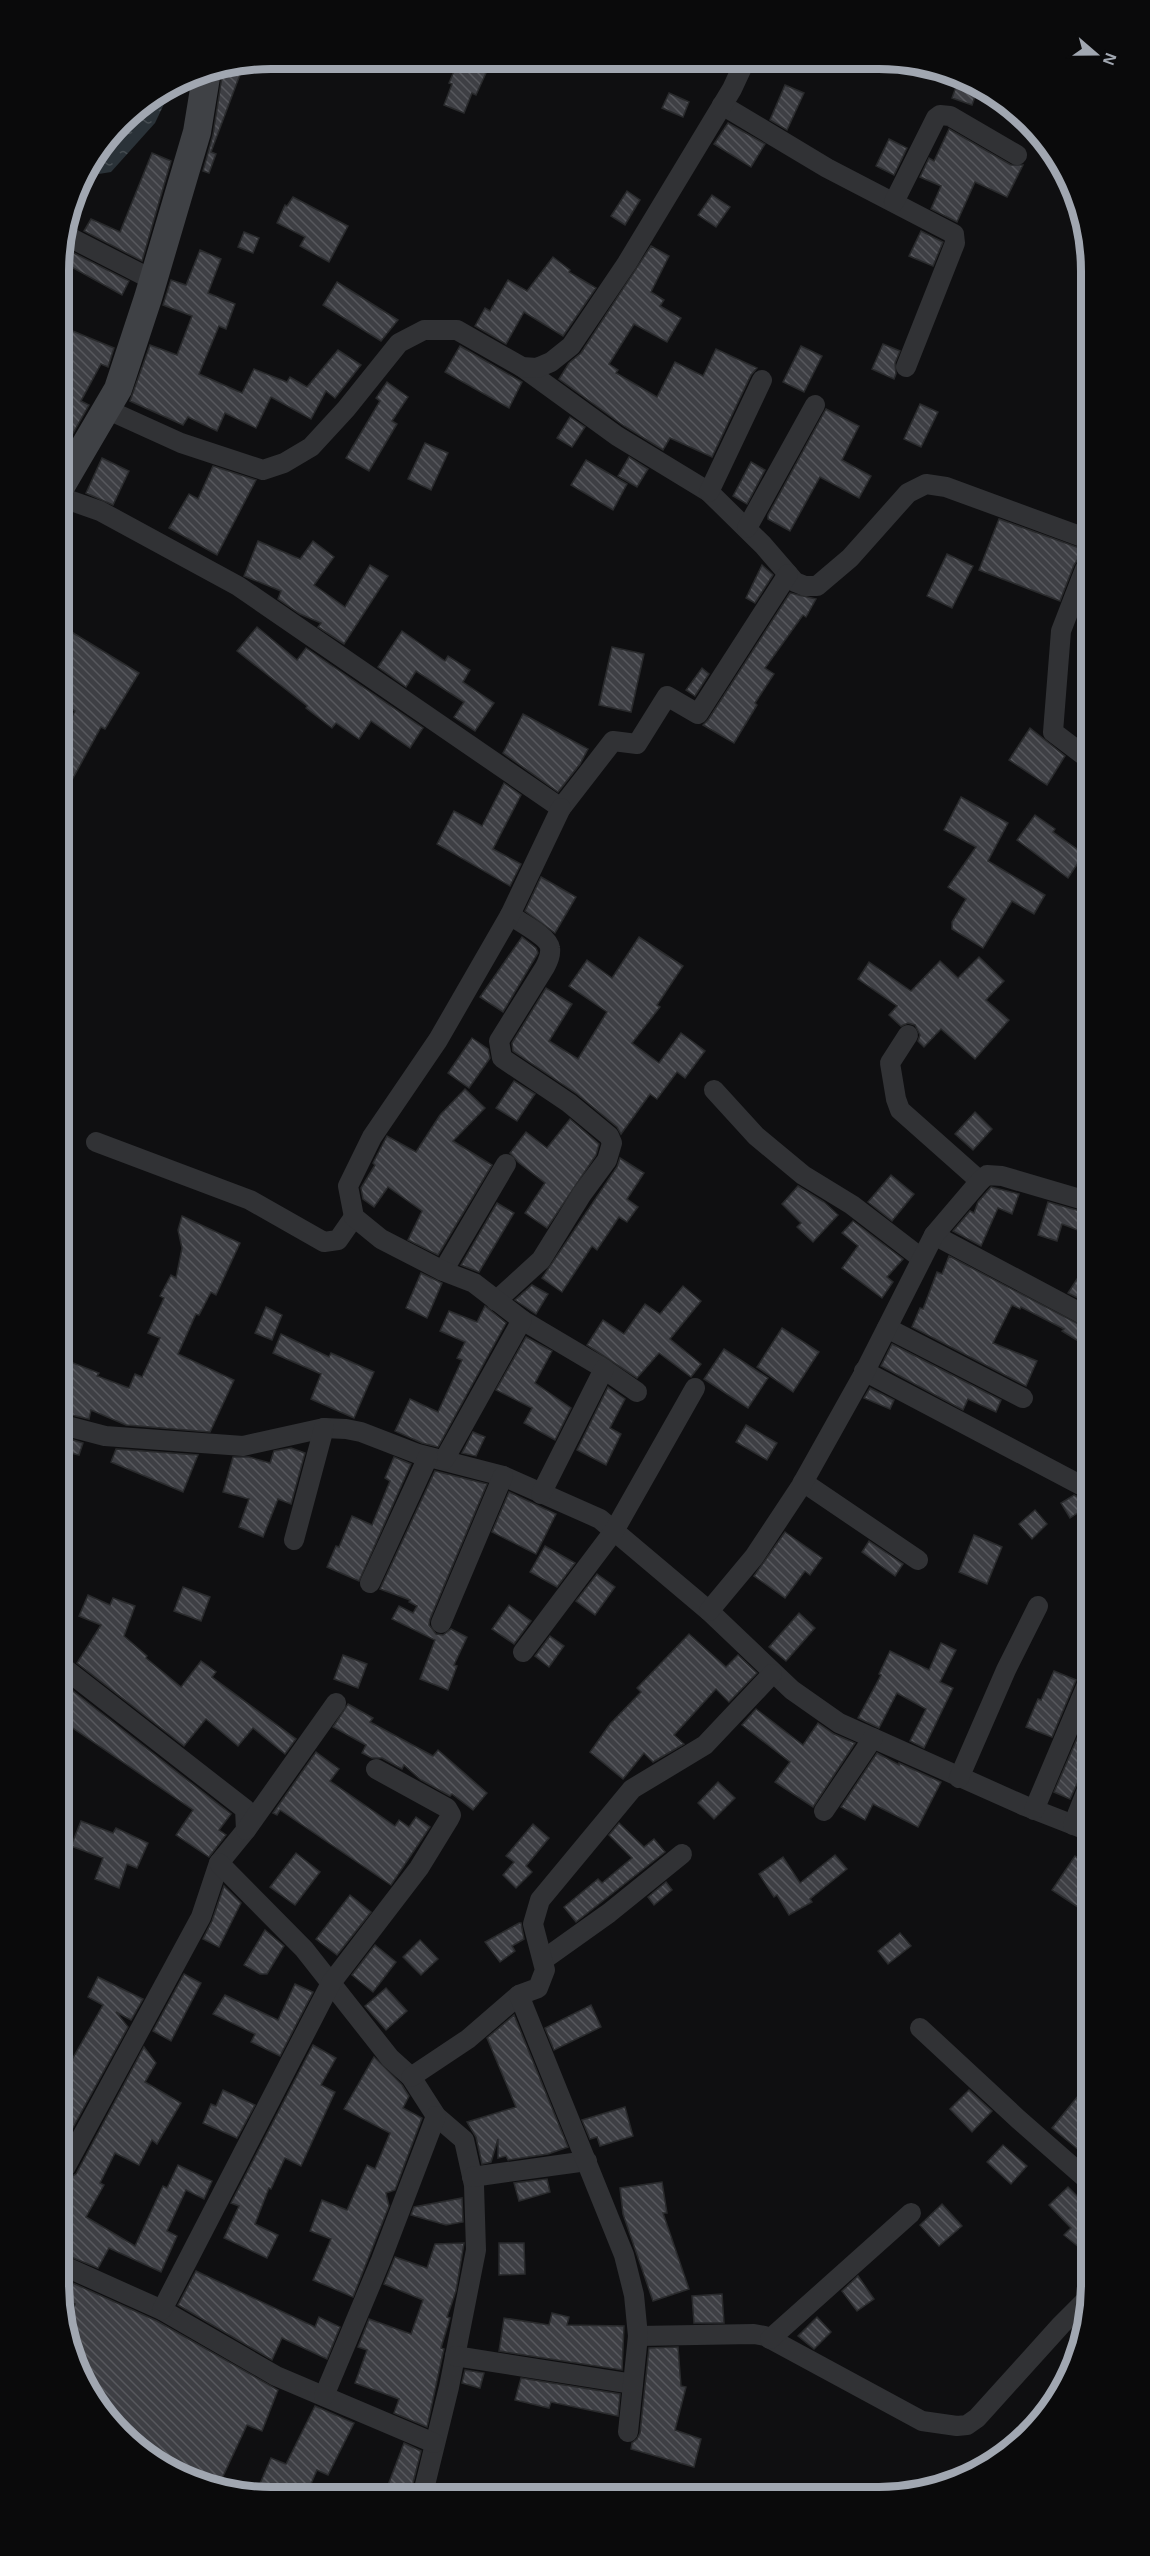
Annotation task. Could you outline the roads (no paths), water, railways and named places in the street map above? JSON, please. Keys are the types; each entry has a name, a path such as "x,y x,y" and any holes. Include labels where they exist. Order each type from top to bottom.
{"main road":[{"path":"69,475 118,389 197,132 205,80"}],"street":[{"path":"522,367 537,368 551,362 571,346 627,263 722,105 740,69"},
{"path":"722,105 827,168 948,229 956,239 906,367"},
{"path":"894,202 936,118 940,115 950,116 1017,155"},
{"path":"72,239 153,280"},
{"path":"106,409 181,443 262,470 284,464 311,447 346,409 399,343 424,330 457,330 522,367 617,436 709,492 747,528 795,582 805,586 817,586 850,558 908,493 926,484 946,487 1081,537"},
{"path":"709,492 762,380"},
{"path":"747,528 815,405"},
{"path":"69,492 238,586 561,808"},
{"path":"637,1392 604,1369 522,1320 474,1283 442,1271 381,1239 354,1216 348,1186 372,1137 438,1040 510,915 561,808 613,741 637,744 667,696 698,714 788,574"},
{"path":"1081,579 1061,631 1053,732 1081,753"},
{"path":"496,1301 541,1260 582,1194 607,1160 612,1143 609,1136 569,1103 502,1058 499,1041 550,956 550,946 545,939 510,915"},
{"path":"908,1035 890,1063 898,1105 980,1181"},
{"path":"714,1090 756,1136 803,1175 852,1205 921,1258"},
{"path":"96,1142 250,1200 324,1242 338,1240 354,1216"},
{"path":"442,1271 506,1164"},
{"path":"709,1611 754,1557 803,1482 887,1328 934,1235 980,1181 987,1175 1002,1176 1081,1199"},
{"path":"934,1235 1081,1313"},
{"path":"370,1583 436,1459 522,1320"},
{"path":"887,1328 1023,1398"},
{"path":"541,1494 604,1369"},
{"path":"864,1371 1081,1485"},
{"path":"523,1652 614,1531 695,1388"},
{"path":"69,1427 105,1436 243,1446 324,1428 361,1432 436,1459 503,1476 600,1519 709,1611 772,1674 831,1717 959,1778 1081,1828"},
{"path":"294,1540 324,1428"},
{"path":"441,1623 503,1476"},
{"path":"803,1482 918,1560"},
{"path":"959,1778 1006,1670 1038,1606"},
{"path":"69,1672 245,1809 246,1830"},
{"path":"411,2077 468,2039 519,1995 538,1988 545,1970 533,1924 540,1900 632,1789 705,1745 772,1674"},
{"path":"1034,1810 1081,1699"},
{"path":"69,2161 201,1917 219,1863 246,1830 336,1703"},
{"path":"824,1811 873,1738"},
{"path":"162,2310 331,1983 419,1868 451,1815 447,1808 376,1769"},
{"path":"543,1960 609,1913 682,1854"},
{"path":"219,1863 304,1949 390,2058 411,2077 436,2116 464,2140 472,2177 477,2250 424,2487"},
{"path":"519,1995 624,2255 634,2295 638,2336 628,2432"},
{"path":"920,2028 1018,2120 1081,2174"},
{"path":"324,2396 381,2260 436,2116"},
{"path":"472,2177 587,2161"},
{"path":"770,2339 911,2213"},
{"path":"69,2267 162,2310 276,2376 434,2443"},
{"path":"638,2336 753,2334 770,2339 922,2421 957,2427 967,2425 977,2418 1080,2306"},
{"path":"455,2356 633,2384"}],"water":[{"path":"167,98 155,123 111,172 94,175 103,159 128,128"}]}
